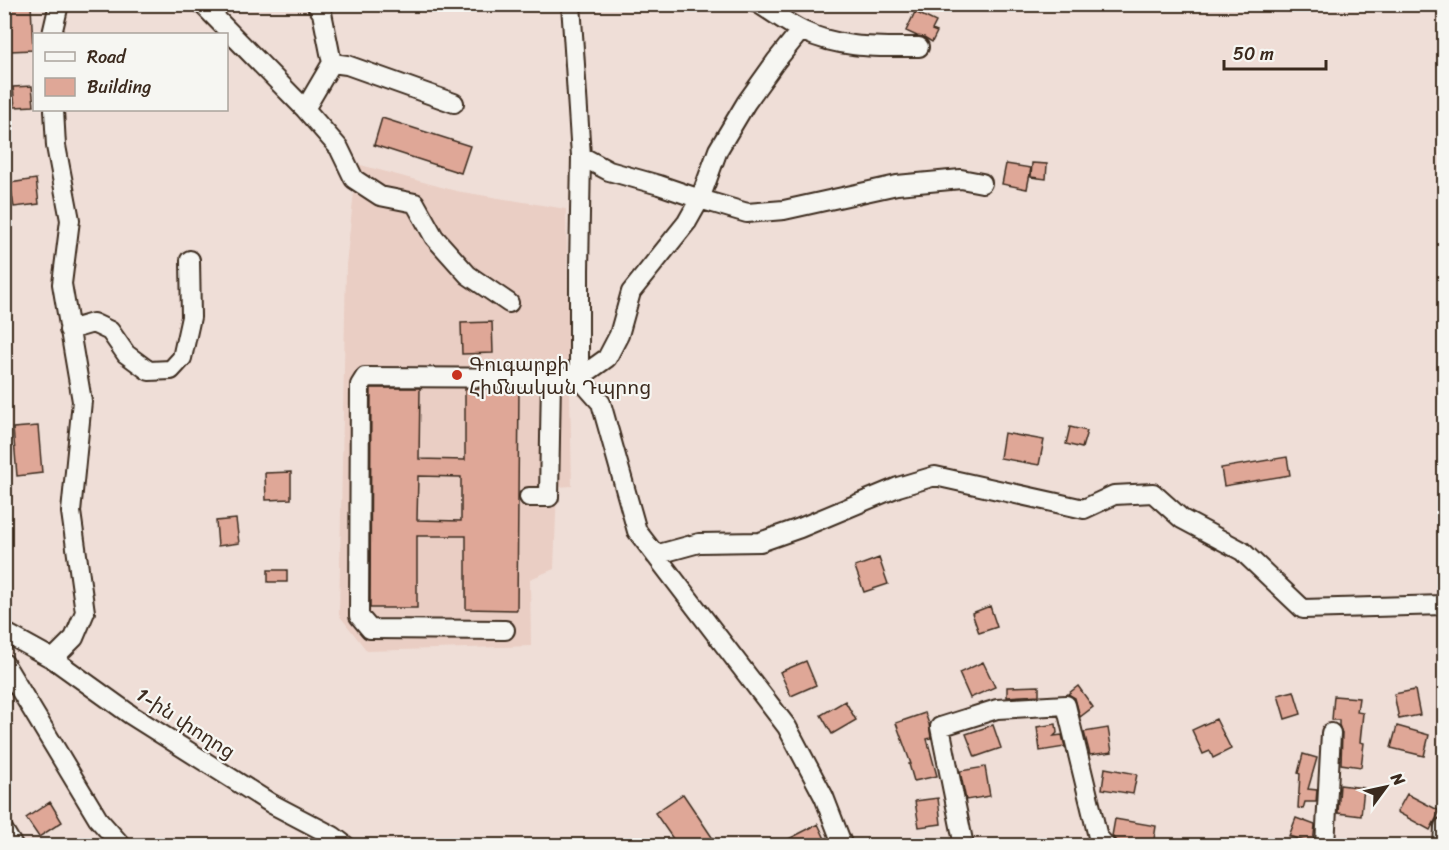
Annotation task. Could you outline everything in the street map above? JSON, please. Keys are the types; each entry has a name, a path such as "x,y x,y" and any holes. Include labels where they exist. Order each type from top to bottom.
{"street":[{"path":"52,33 59,4"},
{"path":"202,4 305,109 339,148 354,179 380,196 415,203 434,237 468,275 509,303"},
{"path":"305,109 332,63 322,13 316,4"},
{"path":"571,4 581,156 579,378 601,403 637,531 787,727 824,797 843,846"},
{"path":"759,4 801,30 828,41 868,47 919,46"},
{"path":"505,630 370,628 359,616 360,385 366,377 579,378 607,358 619,335 632,292 687,222 699,199 718,150 746,103 801,30"},
{"path":"332,63 347,64 454,103"},
{"path":"53,658 74,638 85,612 70,512 82,401 62,284 70,220 56,146 54,111"},
{"path":"581,156 609,171 747,213 784,210 897,185 961,179 982,183"},
{"path":"69,330 93,323 110,331 126,354 149,371 171,370 182,358 191,317 190,260"},
{"path":"529,497 549,497 551,378"},
{"path":"655,555 699,543 760,542 800,528 898,486 935,476 1084,508 1114,495 1153,494 1182,519 1242,551 1303,609 1444,605"},
{"name":"1-ին փողոց","path":"4,632 53,658 131,715 272,804 333,836 346,846"},
{"path":"4,663 98,819 122,846"},
{"path":"964,846 940,727 997,709 1066,705 1098,837 1106,846"},
{"path":"1325,846 1331,733"},
{"path":"1443,846 1444,827"},
{"path":"4,831 13,846"}],"shaded area":[{"name":"Գուգարքի Հիմնական Դպրոց","path":"357,164 456,191 566,209 572,486 557,487 554,569 530,579 531,646 367,651 339,615 346,265"}],"building":[{"path":"8,4 31,4 33,50 10,51"},
{"path":"915,12 936,22 932,30 937,32 932,42 906,31"},
{"path":"32,86 33,106 15,107 13,87"},
{"path":"382,118 470,146 461,173 374,145"},
{"path":"1032,163 1047,164 1046,179 1031,177"},
{"path":"1006,164 1031,168 1027,189 1002,184"},
{"path":"36,179 39,204 14,207 10,183"},
{"path":"492,322 493,353 462,354 461,323"},
{"path":"371,388 420,388 419,459 465,460 465,389 519,389 517,610 466,609 466,536 417,536 417,608 370,608","holes":["418,476 461,477 461,521 417,520"]},
{"path":"38,426 42,473 17,476 13,428"},
{"path":"1070,427 1087,431 1082,448 1066,444"},
{"path":"1004,433 1044,440 1039,465 1000,458"},
{"path":"1287,457 1290,475 1224,486 1221,468"},
{"path":"291,472 291,499 266,500 265,473"},
{"path":"236,519 239,543 218,546 216,521"},
{"path":"879,558 888,584 864,592 855,567"},
{"path":"268,570 287,570 287,582 268,582"},
{"path":"990,606 997,627 979,633 972,613"},
{"path":"806,661 816,685 791,696 780,672"},
{"path":"983,662 995,687 970,698 959,673"},
{"path":"1039,686 1039,695 1007,697 1007,687"},
{"path":"1078,686 1093,707 1080,717 1075,698 1068,694"},
{"path":"1415,690 1420,715 1399,719 1394,694"},
{"path":"1294,691 1301,714 1285,719 1278,695"},
{"path":"1334,696 1359,698 1357,712 1363,713 1360,742 1364,743 1361,767 1341,764 1342,733 1339,720 1332,720"},
{"path":"845,701 856,720 832,734 821,715"},
{"path":"925,713 931,738 927,739 937,776 914,781 909,764 911,764 896,723"},
{"path":"1216,719 1231,749 1213,758 1210,751 1203,754 1192,730"},
{"path":"1056,724 1057,733 1054,736 1062,735 1065,747 1040,751 1037,727"},
{"path":"993,725 1001,748 975,757 966,734"},
{"path":"1397,726 1429,735 1424,756 1391,748"},
{"path":"1108,728 1112,752 1090,755 1084,732"},
{"path":"1303,754 1317,758 1308,789 1317,790 1316,802 1305,802 1303,809 1298,808 1300,774 1298,773"},
{"path":"985,767 990,796 966,800 960,771"},
{"path":"1105,768 1137,774 1133,794 1102,789"},
{"path":"1340,785 1364,788 1361,816 1338,813"},
{"path":"683,794 718,846 678,846 655,813"},
{"path":"1407,794 1440,811 1430,830 1397,812"},
{"path":"938,798 941,824 919,827 915,801"},
{"path":"50,802 62,822 39,837 26,818"},
{"path":"1296,818 1315,825 1313,844 1289,836"},
{"path":"1115,819 1156,826 1153,846 1116,841 1112,836"},
{"path":"818,824 826,841 817,846 775,846"}],"place":[{"name":"Գուգարքի Հիմնական Դպրոց","path":"457,375"}]}
